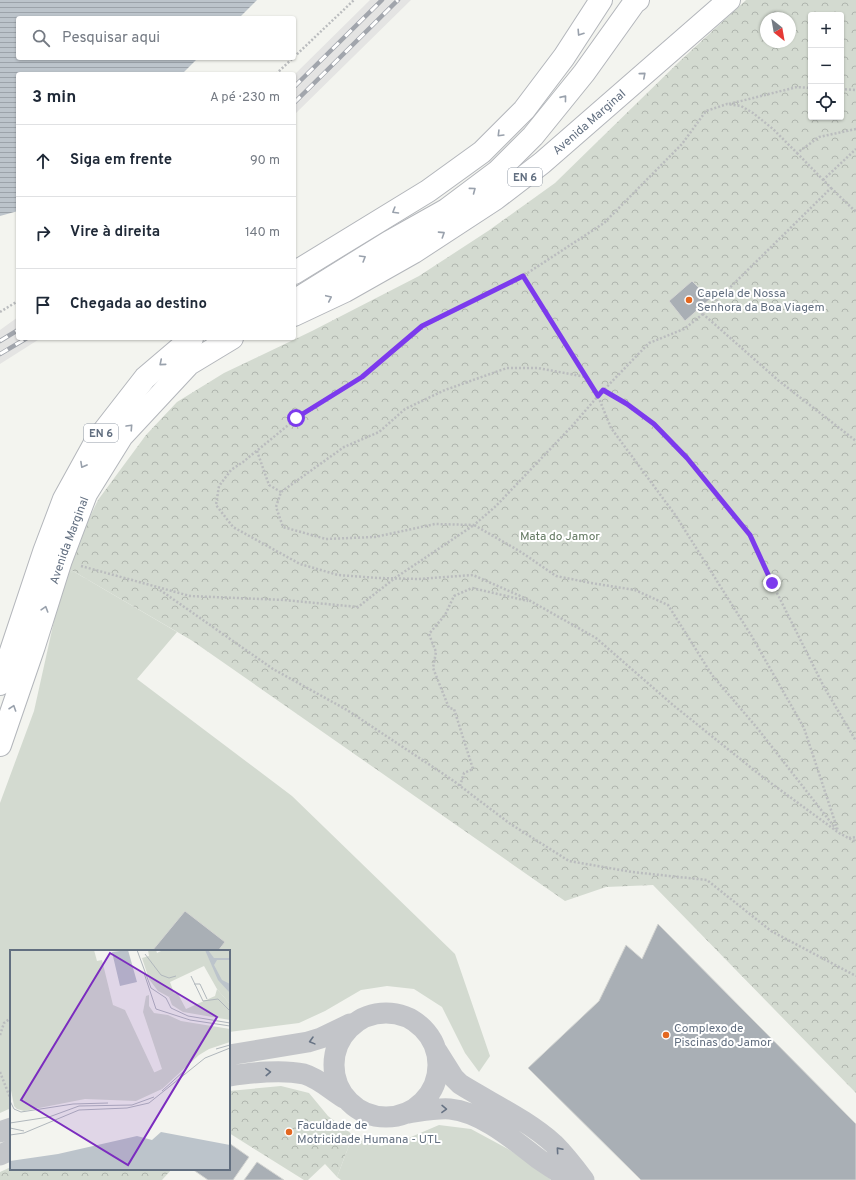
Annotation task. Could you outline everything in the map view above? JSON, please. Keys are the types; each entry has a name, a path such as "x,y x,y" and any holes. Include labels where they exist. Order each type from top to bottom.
{"main road":[{"path":"296,272 428,191 482,152 524,110 564,57 601,0"},
{"name":"EN 6","path":"296,300 389,242 446,210 498,171 533,136 580,78 638,0"},
{"name":"Avenida Marginal","path":"296,314 345,291 414,252 495,199 542,163 729,0"},
{"name":"Avenida Marginal","path":"0,745 25,641 52,556 64,499 96,441 144,378 190,340"},
{"name":"Avenida Marginal","path":"52,556 86,494 122,436 189,364 229,340"},
{"name":"Avenida Marginal","path":"189,364 241,340"},
{"name":"Avenida Marginal","path":"0,684 25,641"}],"street":[{"path":"230,1055 308,1042 322,1038 372,1014 385,1012 410,1018 429,1035 444,1064 460,1084 514,1114 534,1128 555,1145 584,1180"},
{"path":"349,1102 342,1094 337,1083 333,1062 341,1037 360,1019"},
{"path":"405,1113 417,1107 433,1086 437,1074 438,1060 435,1047"},
{"path":"230,1076 271,1071 304,1074 319,1081 358,1109 368,1114 379,1116 392,1116 437,1109 451,1109 468,1114 488,1123 570,1180"},
{"path":"0,1132 10,1128"},
{"path":"0,1155 10,1150"}],"path":[{"path":"296,56 354,0"},
{"path":"278,72 292,60"},
{"path":"808,88 797,87 726,104 706,111 682,144 604,223 523,276 422,326 362,377 296,418 231,470 219,486 216,505 233,527 300,564 338,575 418,579 473,575 532,602 596,638 673,705 764,778 839,833 856,842"},
{"path":"844,89 856,90"},
{"path":"726,104 740,106 753,113 773,129 856,212"},
{"path":"797,154 819,137 856,129"},
{"path":"823,180 856,149"},
{"path":"52,556 158,588 190,596 284,600 358,607 395,578 474,525 496,506 573,425 603,390 649,343 684,329 703,314 831,188"},
{"path":"523,276 598,396 611,428 676,516 751,635 804,728 839,833"},
{"path":"0,312 16,302"},
{"path":"703,314 779,381 856,441"},
{"path":"586,377 538,368 507,368 445,390 406,409 379,432 344,447 280,492 276,507 283,527 326,539 375,537 435,524 474,525 521,552 556,576 592,584 635,590 668,605 712,675 763,735 839,833"},
{"path":"603,390 627,404 654,424 687,458 750,535 772,583 824,687 856,741"},
{"path":"256,451 269,485 280,492"},
{"path":"158,588 273,669 347,710 460,786 509,823 570,861 632,872 708,880 771,931 856,976"},
{"path":"460,786 464,774 473,769 454,709 449,708 433,668 436,652 429,634 445,615 454,596 472,588 532,602"},
{"path":"849,838 856,837"},
{"path":"0,1035 4,1023 10,1019"},
{"path":"0,1072 10,1097"}],"shaded area":[{"path":"0,0 257,0 241,16 16,16 16,60 196,60 184,72 16,72 16,212 0,216"},
{"path":"370,0 411,0 296,113 296,73"},
{"path":"16,318 16,340 38,340 0,364 0,330"}],"green space":[{"name":"Mata do Jamor","path":"746,0 856,0 856,1093 653,885 606,887 565,901 191,640 66,567 98,500 146,435 177,402 224,373 296,340 296,339 419,276 488,231 555,183 681,60"},
{"path":"66,567 177,632 137,679 292,796 455,954 490,1056 479,1072 465,1053 442,1007 414,989 387,986 361,990 325,1011 299,1023 230,1032 230,950 10,950 10,1108 0,1113 0,803 34,711"},
{"path":"281,1086 309,1093 328,1116 353,1135 337,1177 325,1164 308,1180 304,1180 230,1134 230,1091"},
{"path":"439,1125 471,1129 508,1149 537,1168 551,1180 341,1180 337,1177 353,1135 381,1146 404,1140"},
{"path":"10,1167 10,1170 171,1170 162,1180 0,1180 0,1172"}],"building":[{"name":"Capela de Nossa Senhora da Boa Viagem","path":"692,281 710,299 685,321 669,301"},
{"path":"185,911 225,942 219,950 153,950"},
{"name":"Complexo de Piscinas do Jamor","path":"658,924 856,1124 856,1180 641,1180 528,1068 599,1001 626,945 642,959"},
{"path":"230,1144 249,1157 233,1180 208,1180 193,1170 230,1170"},
{"path":"257,1162 284,1180 244,1180"}],"railway":[{"path":"296,85 382,0"},
{"path":"296,101 398,0"},
{"path":"0,341 16,331"},
{"path":"0,354 24,340"}],"place":[{"name":"Capela de Nossa Senhora da Boa Viagem","path":"689,300"},
{"name":"Complexo de Piscinas do Jamor","path":"666,1035"},
{"name":"Faculdade de Motricidade Humana - UTL","path":"289,1132"}],"route":[{"path":"296,418 362,377 422,326 523,276 598,396 603,390 627,404 654,424 687,458 750,535 772,583"}]}
